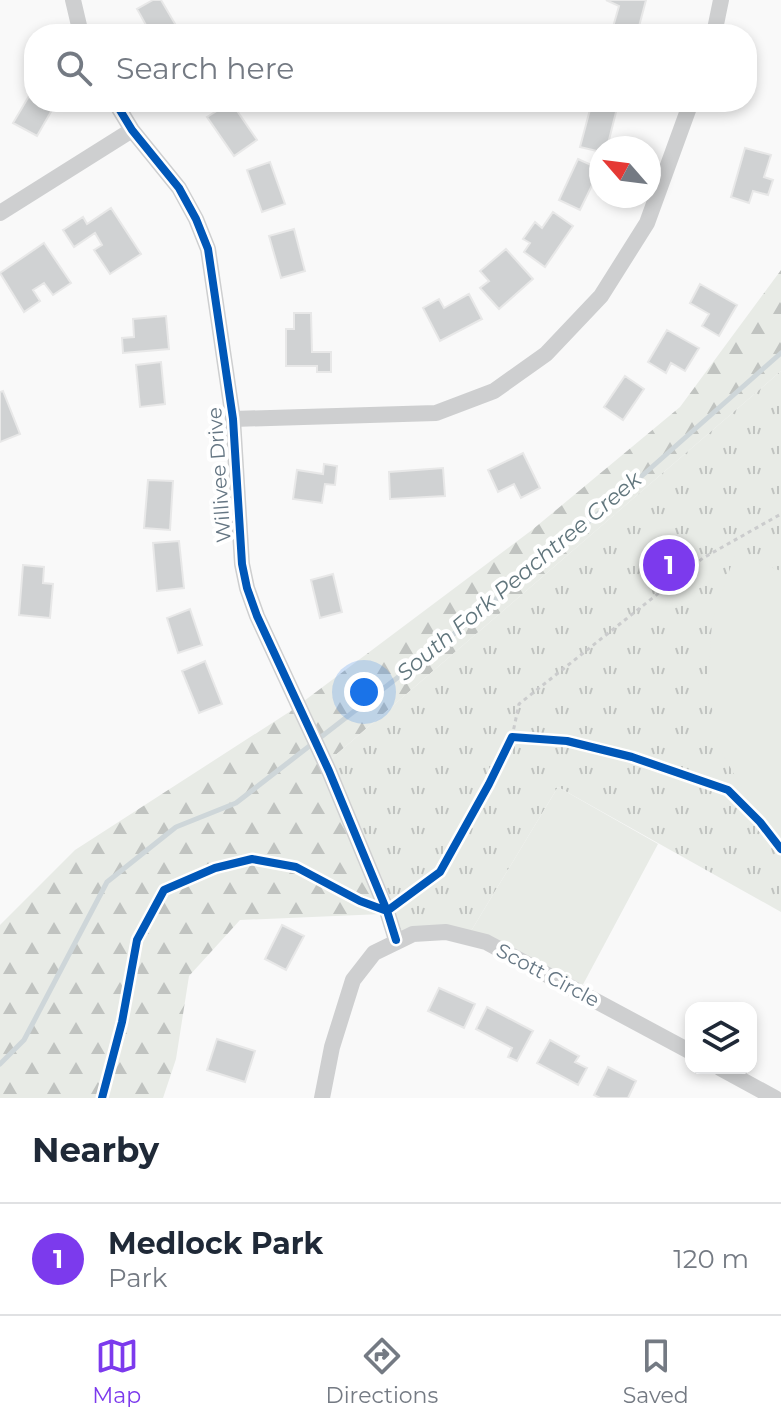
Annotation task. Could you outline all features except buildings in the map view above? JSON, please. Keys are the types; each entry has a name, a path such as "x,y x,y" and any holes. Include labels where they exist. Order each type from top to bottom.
{"street":[{"path":"73,0 79,24"},
{"path":"716,24 721,0"},
{"name":"Willivee Drive","path":"121,112 179,188 208,249 233,419 242,564 247,588 335,784 396,940"},
{"path":"233,419 436,413 494,391 546,354 601,296 647,223 687,112"},
{"path":"0,213 132,130"},
{"name":"Scott Circle","path":"396,940 413,934 446,932 486,942 685,1049"},
{"path":"322,1098 332,1047 353,980 374,953 396,940"},
{"path":"731,1074 775,1098"}],"path":[{"path":"526,738 510,741 519,704 703,558 781,514"}],"green space":[{"path":"781,270 781,371 331,759 304,701 532,530 680,407"},
{"path":"781,371 781,912 558,787 468,936 396,940 331,759"},
{"path":"735,554 781,571 781,837 753,807 719,748 708,685 712,622"},
{"path":"300,705 382,914 240,920 189,976 176,1059 163,1098 0,1098 0,925 75,850"},
{"path":"558,787 658,844 579,992 468,936"}],"waterway":[{"name":"South Fork Peachtree Creek","path":"0,1064 24,1040 107,882 176,827 236,803 464,626 618,497 781,353"}],"cycle path":[{"path":"121,112 179,188 208,249 233,419 242,564 247,588 329,771 396,940"},
{"path":"102,1098 122,1022 137,940 164,890 215,868 252,859 296,867 360,901 387,911 440,872 512,737 567,741 632,757 728,790 760,822 781,849"}],"place":[{"name":"Medlock Park","path":"669,565"}]}
